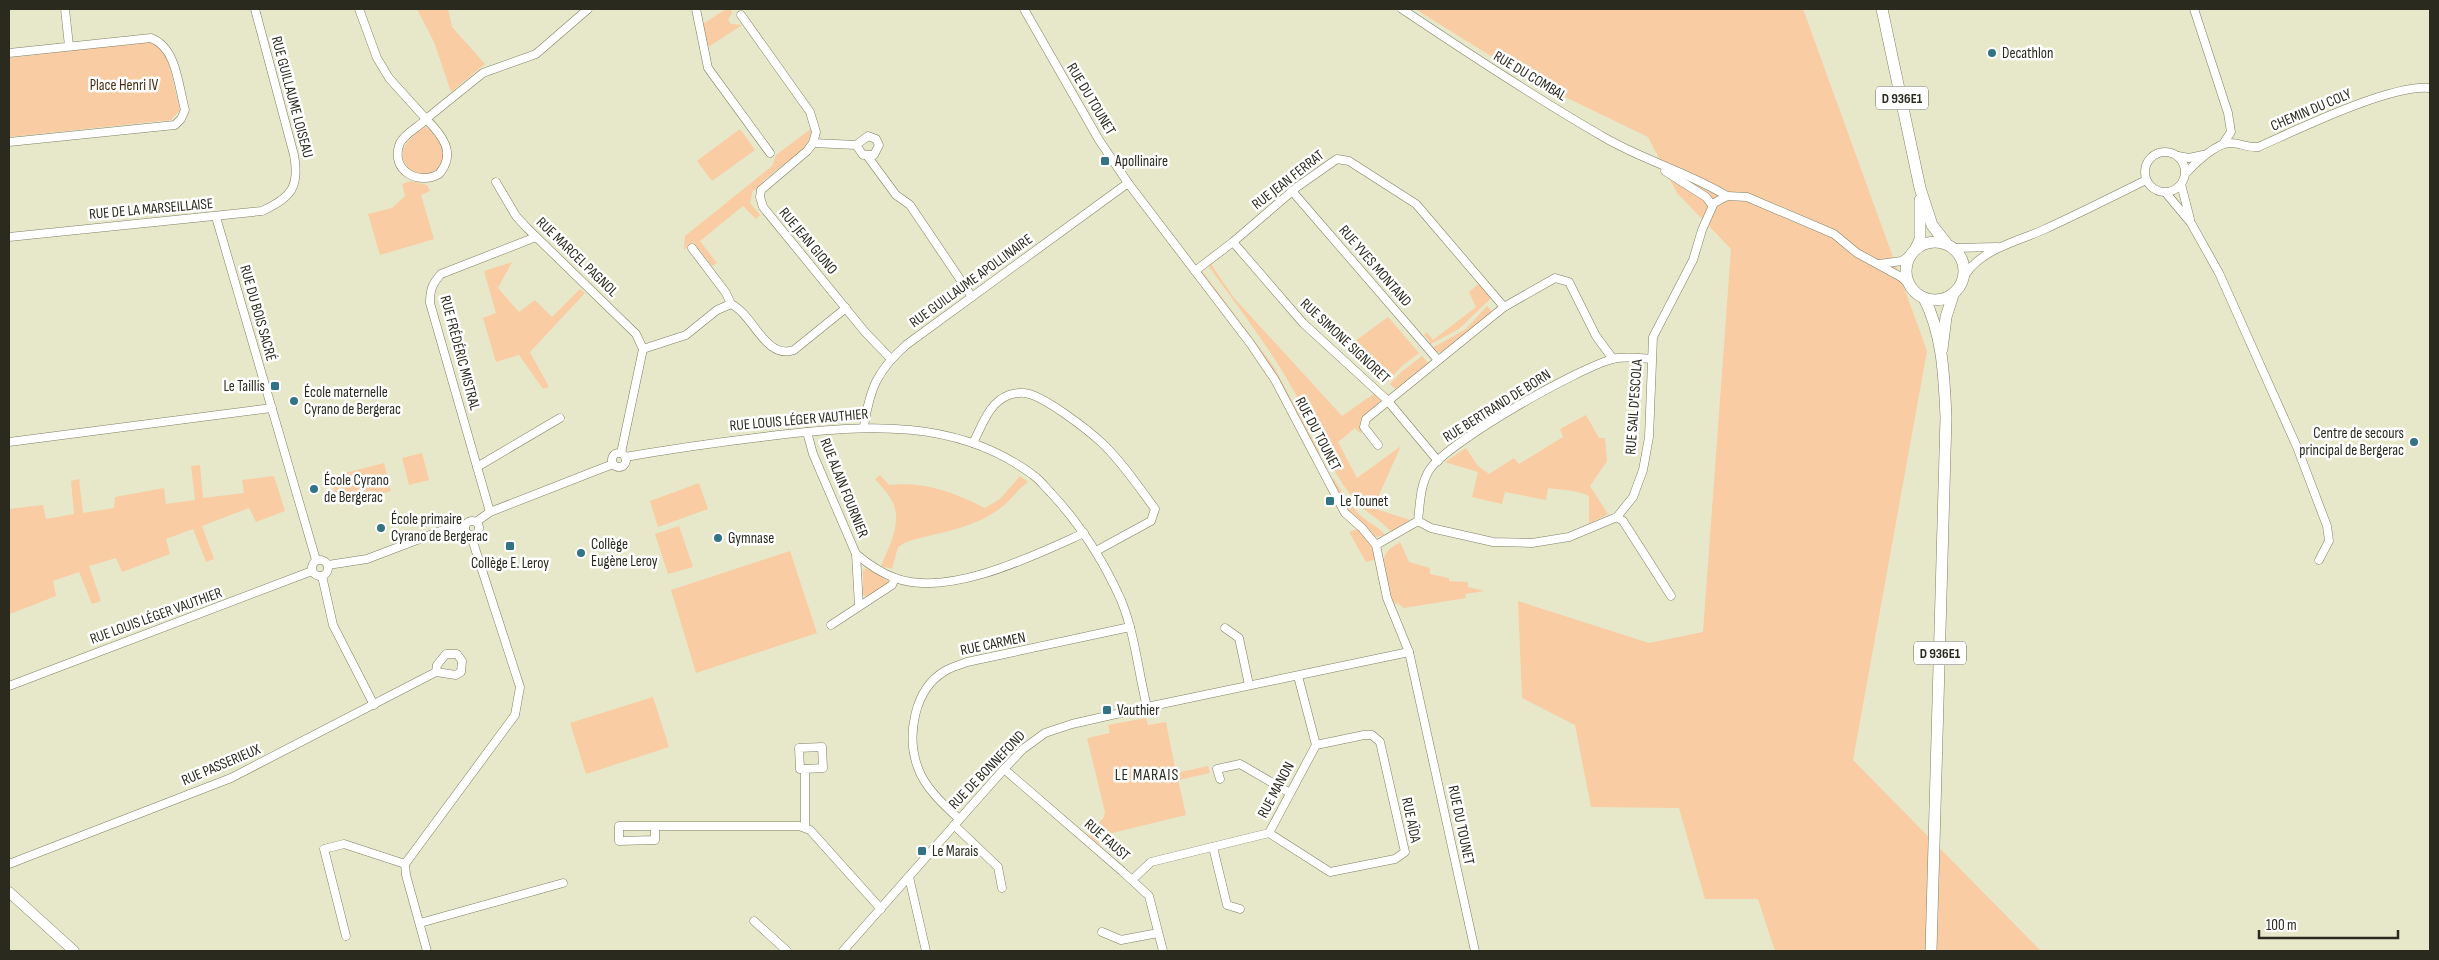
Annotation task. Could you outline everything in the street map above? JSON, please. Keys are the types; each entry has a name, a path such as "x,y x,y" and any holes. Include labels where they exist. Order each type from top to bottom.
{"main road":[{"name":"D 936E1","path":"1882,9 1920,188 1932,225 1950,245"},
{"name":"D 936E1","path":"1914,251 1920,240 1920,188"},
{"path":"1930,241 1950,245 1963,260 1965,275 1963,282 1953,295 1939,300 1924,298 1909,284 1906,269 1914,251 1930,241"},
{"name":"D 936E1","path":"1941,355 1946,317 1953,295"},
{"name":"D 936E1","path":"1924,298 1933,319 1941,355 1946,417 1931,951"},
{"path":"9,892 74,951"}],"street":[{"path":"65,9 69,46"},
{"name":"RUE GUILLAUME LOISEAU","path":"255,9 298,174 291,192"},
{"path":"359,9 378,58 389,78 426,119 446,142 448,159 439,174 422,179 407,174 401,167 398,150 406,135 426,119 483,73 536,54 588,9"},
{"path":"696,9 708,68 770,153"},
{"name":"RUE DU TOUNET","path":"1024,9 1099,140 1128,183 1250,343 1275,380 1345,513 1362,528 1376,545 1387,598 1410,652 1475,951"},
{"name":"RUE DU COMBAL","path":"1402,9 1487,66 1608,139 1649,160 1710,186 1727,196 1747,197 1818,226 1834,234 1857,253 1879,264 1909,284"},
{"path":"2166,193 2175,190 2181,184 2185,174 2205,155 2223,144 2231,132 2228,113 2194,9"},
{"path":"742,15 810,112 816,132 813,143 856,146 868,136 876,140 878,150 874,155 868,157"},
{"path":"9,53 151,38 161,42 170,53 185,110 181,119 175,125 9,142"},
{"name":"CHEMIN DU COLY","path":"2223,144 2231,143 2248,148 2258,147 2359,105 2396,93 2430,88"},
{"name":"RUE JEAN GIONO","path":"813,143 765,184 760,197 769,216 881,350 891,359"},
{"path":"856,146 863,155 868,157 896,195 910,205 972,297"},
{"path":"2205,155 2189,158 2170,152 2160,152 2152,156 2145,169 2146,180 2152,188 2166,193 2191,223 2220,273 2256,352 2327,526 2329,540 2319,560"},
{"path":"2178,156 2184,164 2185,174"},
{"name":"RUE JEAN FERRAT","path":"1195,271 1233,242 1292,191 1337,159 1349,161 1416,204 1504,307"},
{"name":"RUE DU COMBAL","path":"1649,160 1706,197 1712,205"},
{"path":"1965,275 1970,267 1998,247 2042,230 2146,180"},
{"name":"RUE MARCEL PAGNOL","path":"496,182 516,216 636,334 643,349"},
{"name":"RUE GUILLAUME APOLLINAIRE","path":"864,426 869,396 891,359 906,345 1128,183"},
{"path":"2181,184 2191,223"},
{"name":"RUE YVES MONTAND","path":"1292,191 1438,360"},
{"name":"RUE DE LA MARSEILLAISE","path":"9,237 262,211 278,203 291,192"},
{"path":"1712,205 1720,198 1727,196"},
{"name":"RUE SAIL D'ESCOLA","path":"1418,521 1431,528 1493,542 1532,543 1569,537 1616,517 1633,497 1643,470 1649,437 1653,337 1693,260 1712,205"},
{"name":"RUE DU BOIS SACRÉ","path":"216,217 316,560"},
{"name":"RUE FRÉDÉRIC MISTRAL","path":"490,512 430,303 430,291 433,282 441,274 536,237"},
{"name":"RUE SIMONE SIGNORET","path":"1233,242 1303,323 1388,400 1438,461"},
{"path":"1950,245 1998,247"},
{"path":"692,248 726,293 731,304 743,312 776,350 785,353 794,350 846,308"},
{"path":"1879,264 1902,260 1914,251"},
{"path":"1378,445 1363,423 1388,400 1504,307 1546,281 1561,278 1569,282 1596,336 1613,359"},
{"path":"623,455 643,349 673,341 686,335 723,306 731,304"},
{"name":"RUE BERTRAND DE BORN","path":"1418,521 1421,492 1430,470 1463,440 1547,390 1613,359 1651,359"},
{"path":"973,443 997,402 1008,396 1024,392 1045,402 1102,443 1129,473 1155,509 1151,521 1096,551"},
{"path":"9,442 272,408"},
{"path":"477,467 560,418"},
{"name":"RUE LOUIS LÉGER VAUTHIER","path":"476,522 490,512 612,464 618,467 622,466 623,455 724,441 864,426 909,429 973,443 996,453 1033,475 1070,513 1096,551 1121,601 1130,628 1146,706"},
{"name":"RUE ALAIN FOURNIER","path":"807,432 813,454 856,554 859,606"},
{"path":"1616,517 1623,521 1671,596"},
{"path":"465,529 466,524 471,521 476,522 479,526 479,532 471,536"},
{"path":"1376,545 1418,521"},
{"path":"322,576 312,571 312,566 316,560 321,559 328,564 367,559 451,527 465,529 471,536 520,687 518,708 515,716 405,864 406,875 427,951"},
{"name":"RUE ALAIN FOURNIER","path":"856,554 895,578 922,583 940,582 989,572 1012,565 1084,533"},
{"path":"322,576 328,570 328,564"},
{"name":"RUE LOUIS LÉGER VAUTHIER","path":"9,686 312,571"},
{"path":"322,576 332,625 374,704"},
{"path":"831,626 892,584 895,578"},
{"name":"RUE CARMEN","path":"1002,888 998,867 956,822 929,787 918,769 913,748 918,702 930,683 945,671 967,662 1130,628"},
{"path":"1225,628 1239,638 1249,685"},
{"name":"RUE DE BONNEFOND","path":"843,951 1004,769 1023,749 1045,733 1072,724 1146,706 1410,652"},
{"name":"RUE PASSERIEUX","path":"9,864 231,778 436,672"},
{"path":"1298,676 1316,745"},
{"name":"RUE AÏDA","path":"1269,833 1330,872 1395,859 1404,852 1380,742 1372,735 1364,734 1316,745"},
{"name":"RUE MANON","path":"1132,880 1151,862 1269,833 1316,745"},
{"path":"1220,779 1217,769 1240,764 1290,792"},
{"path":"804,769 805,827"},
{"name":"RUE FAUST","path":"1004,769 1149,896 1162,951"},
{"path":"655,826 655,840 619,841 619,826 655,826 805,827 821,842 881,909"},
{"path":"346,936 324,849 344,844 405,864"},
{"path":"1213,847 1227,905 1240,909"},
{"path":"909,877 926,951"},
{"path":"420,923 562,883"},
{"path":"754,921 787,951"},
{"path":"1102,932 1121,940 1158,933"}],"green space":[{"path":"417,9 448,9 452,27 485,64 451,92 434,42"},
{"path":"726,9 731,9 732,13 728,20 731,24 742,25 707,48 703,24"},
{"path":"1415,9 1803,9 1927,351 1853,760 2041,951 1775,951 1758,899 1705,899 1679,808 1591,807 1575,725 1522,698 1518,601 1649,643 1703,632 1731,249 1677,193 1648,137 1528,79"},
{"name":"Place Henri IV","path":"152,41 166,51 180,110 171,120 9,137 9,58"},
{"path":"424,126 437,137 443,152 443,163 431,175 414,175 407,167 402,154 407,143"},
{"path":"812,128 807,146 762,182 759,190 753,190 750,203 760,215 756,219 743,206 700,241 717,263 712,266 693,242 684,250 685,236 772,166 776,155"},
{"path":"740,129 755,150 712,181 697,161"},
{"path":"411,181 427,185 430,191 421,195 434,239 380,255 368,214 392,208 405,196 402,184"},
{"path":"512,262 498,288 519,312 535,300 552,317 580,289 585,293 530,352 549,387 543,389 519,355 496,362 483,318 496,313 484,271"},
{"path":"1211,264 1234,298 1342,416 1375,393 1382,400 1362,417 1361,434 1355,428 1338,442 1357,478 1401,446 1373,508 1410,520 1391,532 1352,497 1328,459 1285,376 1254,328 1209,267"},
{"path":"1202,271 1274,367 1320,453 1317,455 1281,386 1202,275"},
{"path":"1480,283 1492,297 1459,329 1429,345 1430,341 1424,335 1427,332 1433,340 1476,307 1469,292"},
{"path":"1487,306 1493,313 1442,353 1432,348 1466,329"},
{"path":"1388,317 1419,353 1402,366 1387,382 1347,347"},
{"path":"1422,356 1428,363 1396,390 1390,384 1400,373"},
{"path":"1586,415 1599,438 1605,438 1607,461 1590,486 1608,514 1589,524 1589,496 1574,491 1548,488 1546,500 1505,492 1502,504 1472,497 1478,472 1445,462 1466,448 1478,466 1489,474 1514,458 1519,464 1563,437 1560,429"},
{"path":"422,453 429,480 409,485 402,458"},
{"path":"384,463 391,491 338,505 330,477"},
{"path":"200,465 203,498 244,493 242,480 274,476 285,511 256,522 249,508 202,526 214,559 206,562 193,529 166,539 170,554 122,572 116,558 89,566 101,601 92,604 79,572 53,581 56,596 10,614 9,509 43,505 46,519 74,514 71,481 79,479 83,513 114,508 115,497 164,488 166,504 195,500 191,466"},
{"path":"880,475 889,485 927,486 962,497 985,508 1000,499 1020,476 1028,482 1003,506 981,520 956,529 906,542 898,547 892,569 881,566 894,534 895,509 888,495 875,479"},
{"path":"1334,479 1356,511 1385,535 1376,537 1345,508 1331,480"},
{"path":"699,483 708,509 658,527 650,501"},
{"path":"679,526 693,567 668,574 655,534"},
{"path":"1358,529 1370,544 1376,559 1366,562 1349,532"},
{"path":"1400,542 1409,562 1430,568 1430,574 1449,578 1449,581 1468,582 1468,587 1485,591 1465,594 1466,598 1404,608 1396,602 1395,606 1385,579 1383,564 1384,557 1388,551"},
{"path":"790,551 817,633 696,673 671,590"},
{"path":"866,568 888,579 889,583 867,597 863,595 863,571"},
{"path":"653,697 669,747 586,774 570,723"},
{"path":"1146,718 1148,725 1166,722 1176,773 1208,766 1210,773 1178,780 1186,815 1108,834 1099,844 1088,835 1104,817 1105,812 1087,738 1110,733 1108,725"}],"place":[{"name":"Decathlon","path":"1992,53"},
{"name":"Apollinaire","path":"1105,161"},
{"name":"Le Taillis","path":"275,386"},
{"name":"École maternelle Cyrano de Bergerac","path":"294,401"},
{"name":"Centre de secours principal de Bergerac","path":"2414,442"},
{"name":"École Cyrano de Bergerac","path":"314,489"},
{"name":"Le Tounet","path":"1330,501"},
{"name":"École primaire Cyrano de Bergerac","path":"381,528"},
{"name":"Gymnase","path":"718,538"},
{"name":"Collège E. Leroy","path":"510,546"},
{"name":"Collège Eugène Leroy","path":"581,553"},
{"name":"Vauthier","path":"1107,710"},
{"name":"Le Marais","path":"922,851"}],"district":[{"name":"LE MARAIS","path":"1147,775"}]}
